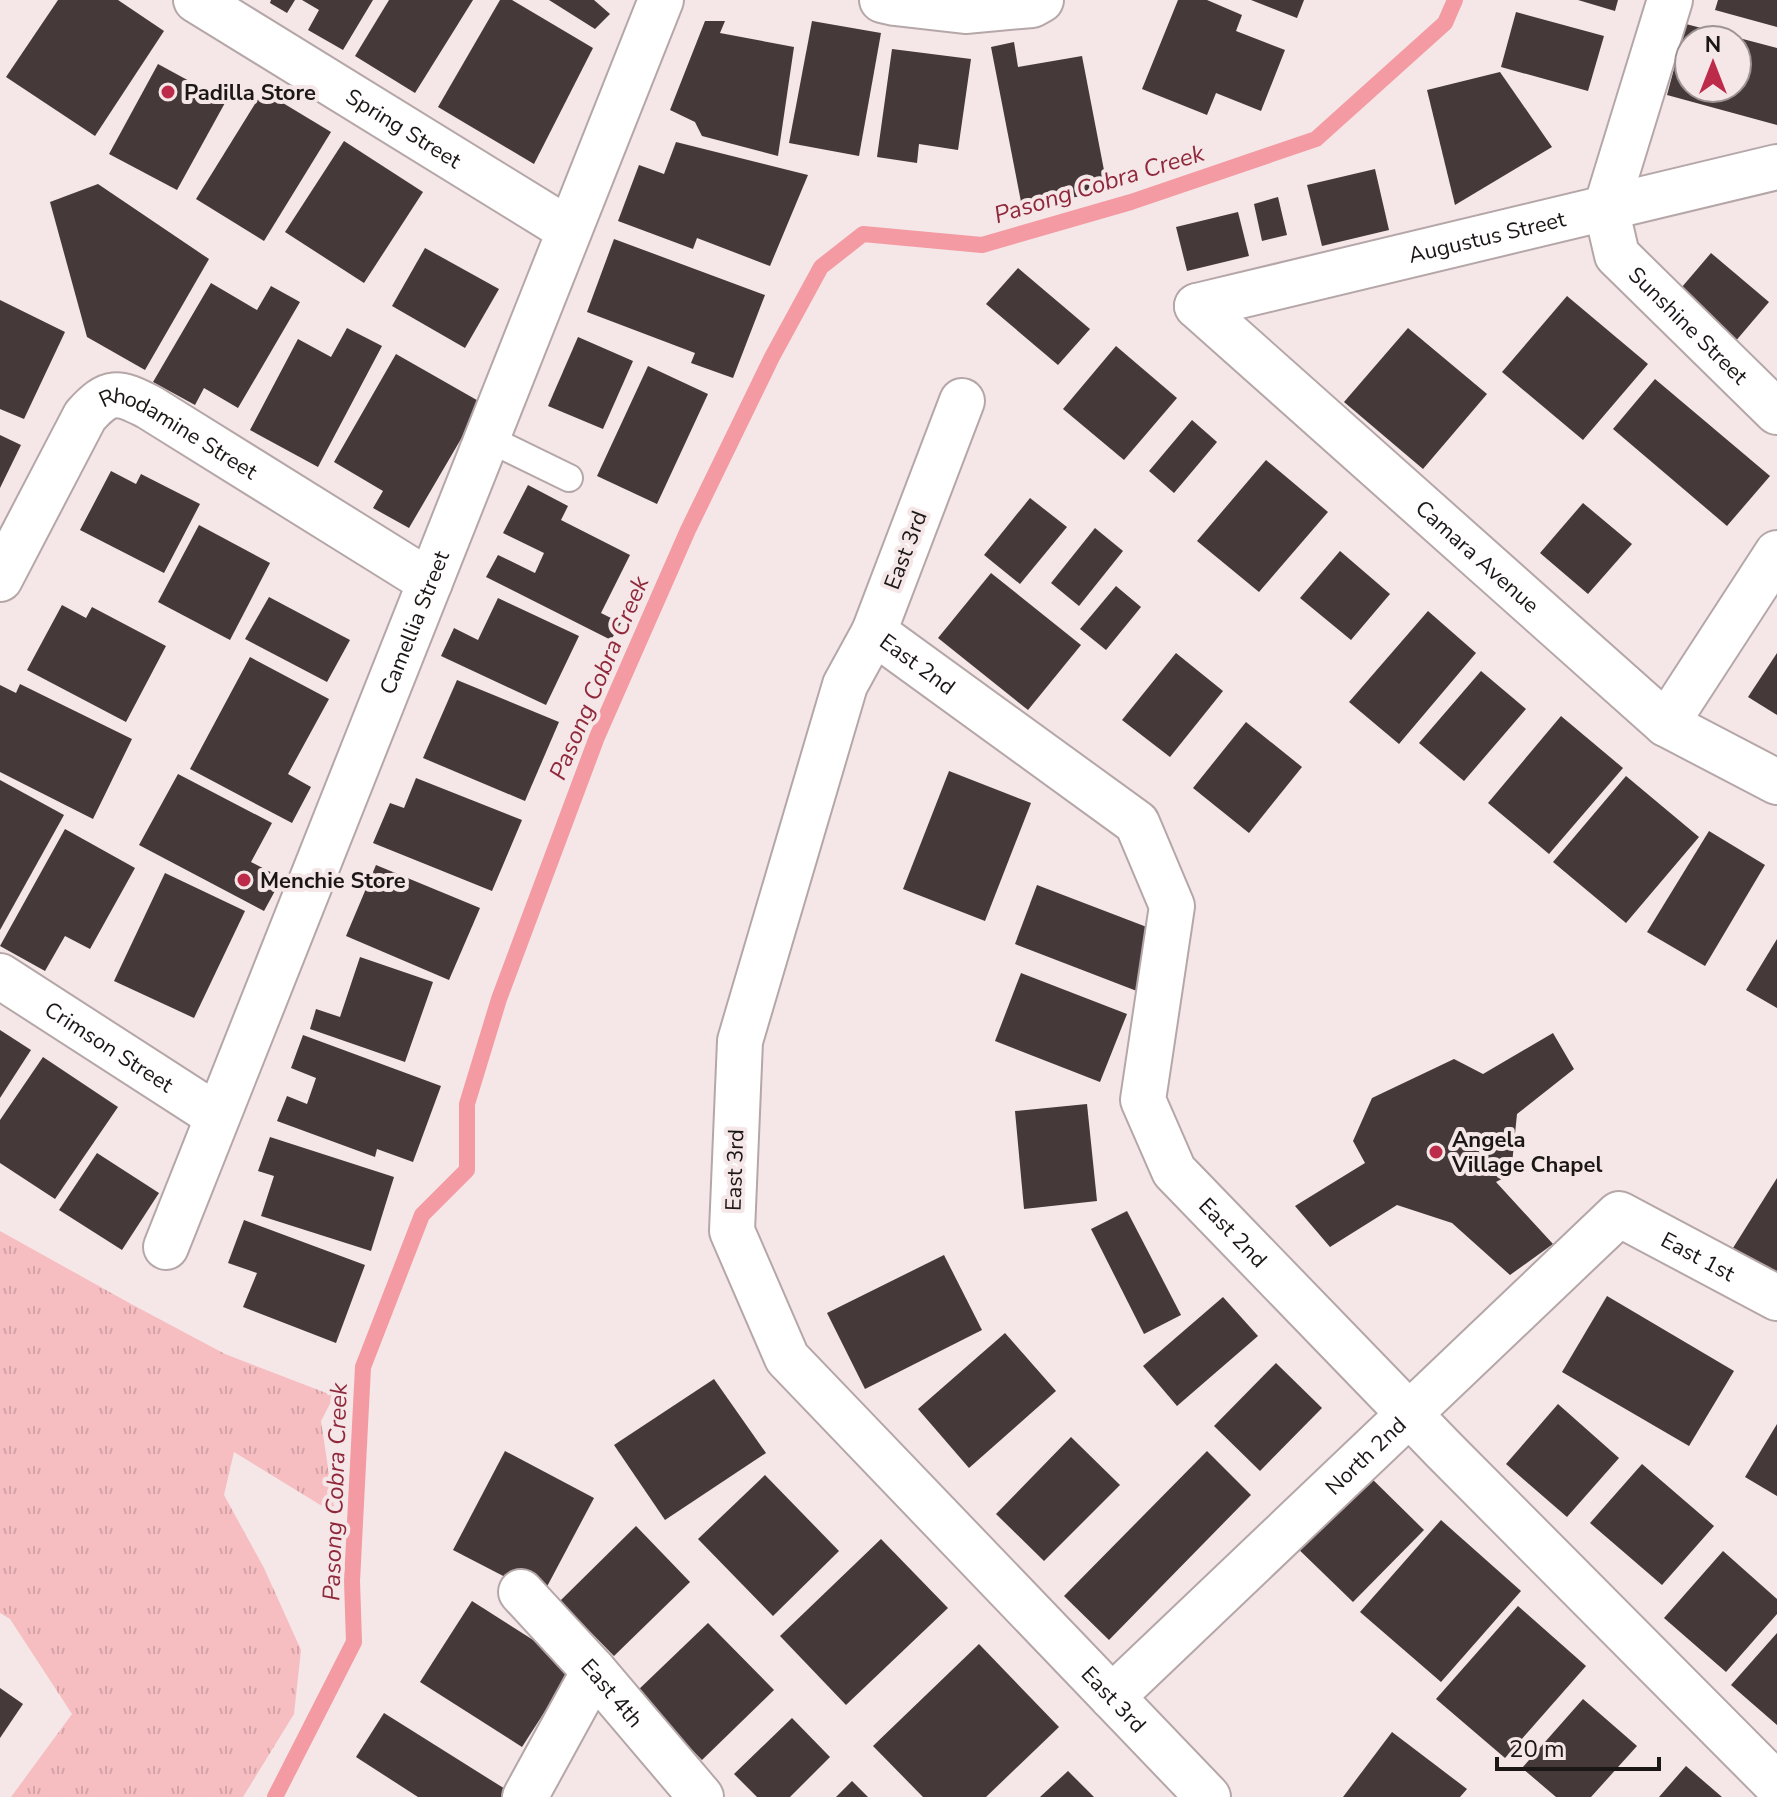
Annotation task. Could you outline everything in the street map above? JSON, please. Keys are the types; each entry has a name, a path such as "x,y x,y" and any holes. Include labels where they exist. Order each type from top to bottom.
{"street":[{"name":"Spring Street","path":"196,0 569,230"},
{"name":"Camellia Street","path":"166,1247 661,0"},
{"path":"882,0 965,11 1032,5 1041,0"},
{"path":"1606,208 1670,0"},
{"name":"Augustus Street","path":"1197,306 1777,167"},
{"name":"Sunshine Street","path":"1606,208 1617,255 1777,412"},
{"name":"Camara Avenue","path":"1197,306 1666,724 1777,782"},
{"name":"Rhodamine Street","path":"0,579 85,416 98,402 112,394 131,397 149,407 430,582"},
{"name":"East 3rd","path":"962,401 874,632 845,685 740,1041 732,1231 787,1358 1208,1797"},
{"path":"1666,724 1777,553"},
{"name":"East 2nd","path":"874,632 1137,823 1172,906 1143,1100 1174,1171 1409,1414 1777,1785"},
{"name":"Crimson Street","path":"0,976 217,1116"},
{"name":"North 2nd","path":"1112,1697 1619,1214"},
{"name":"East 1st","path":"1619,1214 1777,1298"},
{"name":"East 4th","path":"521,1592 594,1671 701,1797"},
{"path":"525,1797 594,1671"}],"lane":[{"path":"487,438 569,478"}],"green space":[{"path":"0,1231 225,1354 334,1396 321,1421 335,1514 234,1452 224,1495 264,1568 301,1650 294,1714 243,1797 11,1797 72,1714 10,1619 0,1613"}],"building":[{"path":"58,0 118,0 164,31 95,136 6,77"},
{"path":"271,0 295,0 287,13 270,3"},
{"path":"302,0 373,0 343,50 308,30 319,10"},
{"path":"389,0 473,0 415,93 355,56"},
{"path":"500,0 512,0 593,48 534,164 438,107"},
{"path":"549,0 594,0 610,14 595,29"},
{"path":"1178,0 1207,0 1242,15 1236,31 1285,50 1261,111 1216,93 1207,115 1142,89"},
{"path":"1251,0 1304,0 1297,18"},
{"path":"1578,0 1618,0 1615,11"},
{"path":"1718,0 1777,0 1777,27 1715,10"},
{"path":"1516,12 1604,36 1588,91 1501,67"},
{"path":"705,21 725,21 720,33 794,47 778,156 702,136 695,122 670,110"},
{"path":"812,21 881,33 859,156 789,143"},
{"path":"1014,42 1018,67 1082,56 1108,191 1022,207 991,47"},
{"path":"1753,42 1777,48 1777,125 1700,104 1753,104"},
{"path":"892,49 971,59 958,150 919,144 917,163 877,157"},
{"path":"158,64 226,101 177,190 109,154"},
{"path":"1500,72 1552,147 1455,205 1427,90"},
{"path":"1673,73 1673,97 1667,95"},
{"path":"263,91 331,132 264,241 196,199"},
{"path":"344,141 423,192 364,283 285,232"},
{"path":"676,142 808,175 770,266 697,238 693,249 618,221 639,165 664,174"},
{"path":"1375,169 1389,230 1322,246 1307,185"},
{"path":"98,184 209,259 145,370 87,337 50,202"},
{"path":"1278,197 1287,235 1262,241 1254,204"},
{"path":"1238,212 1249,256 1187,271 1176,227"},
{"path":"614,239 765,295 733,378 691,363 695,353 587,312"},
{"path":"425,248 499,289 465,348 392,306"},
{"path":"1711,253 1769,302 1734,343 1676,294"},
{"path":"1018,268 1090,329 1058,365 986,304"},
{"path":"211,283 257,310 271,286 300,302 238,408 204,388 195,405 153,382"},
{"path":"1567,296 1648,364 1583,440 1502,372"},
{"path":"0,300 65,332 24,419 0,409"},
{"path":"347,328 382,346 318,467 250,430 298,339 331,357"},
{"path":"1408,328 1487,394 1423,469 1344,402"},
{"path":"578,337 633,361 603,429 548,406"},
{"path":"1116,346 1177,398 1124,460 1063,409"},
{"path":"396,354 482,403 409,528 373,508 383,491 334,462"},
{"path":"648,366 708,394 657,504 597,476"},
{"path":"1655,379 1770,476 1727,526 1613,429"},
{"path":"1192,420 1217,442 1174,493 1149,471"},
{"path":"0,435 21,445 0,488"},
{"path":"1266,460 1328,512 1259,592 1197,541"},
{"path":"111,471 136,484 141,474 200,504 164,573 80,530"},
{"path":"528,485 568,506 561,520 630,555 601,613 621,623 611,640 486,577 498,555 535,573 544,553 503,533"},
{"path":"1030,498 1067,527 1020,584 984,555"},
{"path":"1583,503 1632,544 1588,594 1540,553"},
{"path":"199,525 270,563 230,640 158,602"},
{"path":"1095,528 1123,551 1079,606 1051,583"},
{"path":"1340,551 1390,594 1351,640 1300,598"},
{"path":"991,573 1081,645 1028,710 938,638"},
{"path":"1116,586 1141,607 1106,650 1080,629"},
{"path":"269,597 350,640 327,682 245,639"},
{"path":"498,598 579,636 546,705 441,656 454,628 478,640"},
{"path":"62,605 86,618 92,607 166,646 126,722 27,670"},
{"path":"1428,611 1476,653 1399,744 1349,702"},
{"path":"1176,653 1223,691 1170,757 1122,720"},
{"path":"1777,653 1777,715 1748,697"},
{"path":"250,657 329,699 288,774 311,787 292,823 190,769"},
{"path":"1481,671 1526,709 1464,781 1419,743"},
{"path":"457,680 559,722 525,801 423,758"},
{"path":"20,684 132,739 93,819 0,772 0,685 16,693"},
{"path":"1561,716 1623,768 1549,854 1488,803"},
{"path":"1246,722 1302,767 1249,833 1193,788"},
{"path":"949,771 1031,803 985,921 903,889"},
{"path":"178,774 272,823 251,862 282,878 264,911 139,845"},
{"path":"1626,776 1699,837 1626,923 1553,862"},
{"path":"416,778 522,820 492,891 373,843 390,803 404,808"},
{"path":"0,780 64,815 0,930"},
{"path":"65,829 135,868 90,949 65,936 45,971 0,946"},
{"path":"1709,831 1765,865 1705,966 1647,932"},
{"path":"376,865 480,908 449,980 346,936"},
{"path":"165,873 245,911 194,1018 114,981"},
{"path":"1037,885 1165,934 1142,993 1015,944"},
{"path":"1777,939 1777,1008 1746,990"},
{"path":"360,957 433,982 405,1062 310,1029 316,1009 340,1017"},
{"path":"1021,973 1127,1014 1100,1082 995,1041"},
{"path":"0,1030 31,1050 0,1098"},
{"name":"Angela Village Chapel","path":"1553,1033 1574,1069 1517,1114 1511,1174 1496,1182 1553,1244 1510,1275 1452,1223 1397,1205 1330,1247 1295,1206 1365,1163 1353,1141 1372,1098 1454,1059 1483,1074"},
{"path":"303,1035 441,1086 413,1162 377,1149 375,1157 277,1121 287,1096 307,1104 316,1078 291,1068"},
{"path":"43,1057 118,1107 55,1199 0,1163 0,1120"},
{"path":"1087,1104 1097,1201 1024,1209 1015,1111"},
{"path":"270,1137 394,1177 371,1251 261,1216 274,1176 258,1171"},
{"path":"97,1153 159,1193 122,1250 59,1210"},
{"path":"1777,1178 1777,1275 1733,1248"},
{"path":"1127,1211 1181,1315 1144,1334 1091,1229"},
{"path":"244,1220 365,1265 336,1343 243,1307 257,1273 228,1263"},
{"path":"944,1255 982,1330 865,1389 827,1313"},
{"path":"1607,1296 1734,1371 1689,1446 1562,1372"},
{"path":"1223,1297 1258,1336 1177,1406 1143,1366"},
{"path":"1005,1333 1056,1391 969,1468 918,1409"},
{"path":"1276,1363 1322,1408 1260,1471 1214,1426"},
{"path":"714,1379 766,1453 665,1520 614,1445"},
{"path":"1558,1404 1619,1458 1567,1517 1506,1464"},
{"path":"1777,1424 1777,1496 1745,1477"},
{"path":"1071,1437 1120,1485 1044,1561 996,1514"},
{"path":"505,1451 594,1498 542,1596 453,1550"},
{"path":"1207,1451 1251,1495 1109,1640 1064,1596"},
{"path":"1642,1464 1714,1526 1662,1585 1590,1523"},
{"path":"1362,1469 1424,1530 1353,1602 1290,1541"},
{"path":"765,1475 839,1551 773,1616 698,1539"},
{"path":"1441,1520 1521,1591 1441,1682 1360,1612"},
{"path":"636,1526 690,1582 614,1656 560,1601"},
{"path":"881,1539 948,1608 846,1705 780,1636"},
{"path":"1723,1551 1777,1599 1777,1614 1726,1672 1664,1618"},
{"path":"472,1601 574,1666 522,1747 420,1682"},
{"path":"1518,1606 1586,1666 1505,1758 1436,1699"},
{"path":"708,1623 774,1690 702,1760 635,1693"},
{"path":"1777,1633 1777,1725 1731,1685"},
{"path":"979,1644 1059,1727 986,1797 923,1797 873,1746"},
{"path":"0,1688 23,1704 0,1738"},
{"path":"1583,1699 1637,1746 1591,1797 1556,1797 1522,1768"},
{"path":"384,1713 513,1794 511,1797 418,1797 356,1757"},
{"path":"792,1718 830,1757 790,1797 757,1797 734,1774"},
{"path":"1392,1732 1467,1789 1460,1797 1343,1797"},
{"path":"1686,1766 1722,1797 1659,1797"},
{"path":"1068,1771 1094,1797 1040,1797"},
{"path":"852,1781 868,1797 836,1797"}],"waterway":[{"name":"Pasong Cobra Creek","path":"275,1797 354,1642 352,1581 363,1367 422,1215 467,1170 467,1104 499,999 597,737 688,530 772,357 821,267 863,234 982,245 1131,202 1316,139 1445,23 1455,0"}],"place":[{"name":"Padilla Store","path":"168,92"},
{"name":"Menchie Store","path":"244,880"},
{"name":"Angela Village Chapel","path":"1436,1152"}]}
